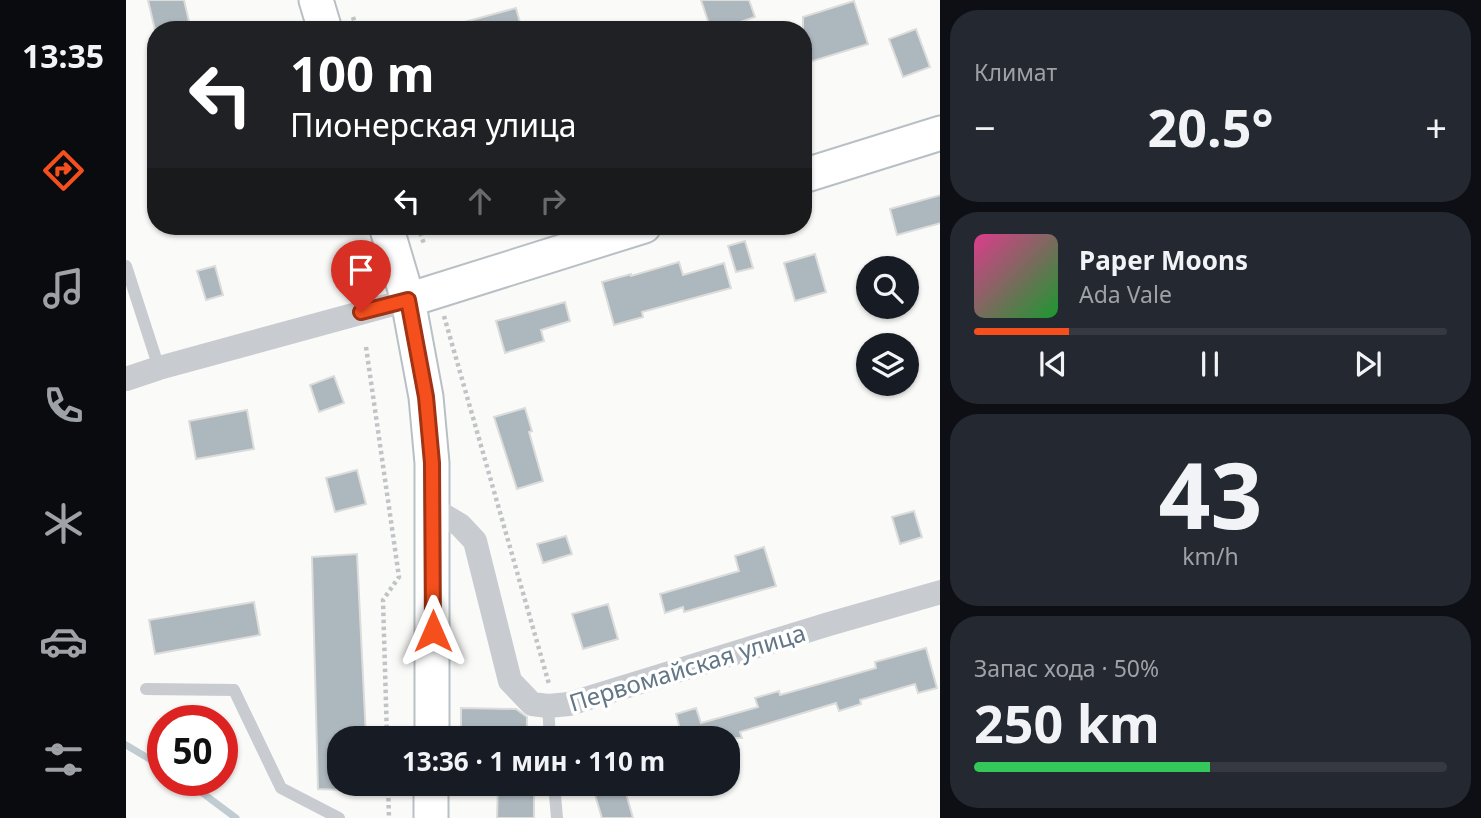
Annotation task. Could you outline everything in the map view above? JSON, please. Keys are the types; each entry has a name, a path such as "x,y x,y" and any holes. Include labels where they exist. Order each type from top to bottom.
{"main road":[{"path":"316,0 322,21"},
{"path":"812,173 940,133"},
{"path":"389,235 408,300 426,397 432,463 432,726"},
{"path":"408,300 615,235"},
{"path":"431,796 431,818"}],"street":[{"path":"126,379 408,300"},
{"name":"Первомайская улица","path":"433,509 460,524 475,541 510,681 532,704 569,704 940,592"}],"lane":[{"path":"126,266 159,368"},
{"path":"146,689 234,690 281,788 339,818"},
{"path":"548,706 549,726"},
{"path":"555,796 557,818"}],"path":[{"path":"421,235 424,244"},
{"path":"443,313 549,687 548,706"},
{"path":"366,347 399,577 383,600 387,726"},
{"path":"388,796 389,818"}],"building":[{"path":"148,0 184,0 189,21 153,21"},
{"path":"701,0 749,0 755,17 743,21 708,21"},
{"path":"854,1 868,44 812,61 812,21 803,21 803,17"},
{"path":"516,8 520,21 468,21"},
{"path":"916,29 930,67 903,77 889,39"},
{"path":"940,195 940,223 897,235 890,209"},
{"path":"745,241 753,268 736,272 728,246"},
{"path":"815,254 826,292 795,301 784,263"},
{"path":"679,262 683,275 724,263 731,288 642,312 643,317 614,325 602,282"},
{"path":"215,266 223,295 206,300 197,271"},
{"path":"565,302 570,321 541,330 544,341 505,353 496,321"},
{"path":"334,376 344,403 319,412 310,385"},
{"path":"525,408 543,481 517,489 494,417"},
{"path":"247,410 254,449 196,459 189,421"},
{"path":"357,470 366,504 335,512 326,478"},
{"path":"914,511 922,537 900,544 892,517"},
{"path":"566,536 572,554 543,563 537,544"},
{"path":"764,547 776,586 684,612 683,607 665,613 660,594 739,571 735,556"},
{"path":"357,554 365,726 327,726 327,789 318,789 312,557"},
{"path":"254,602 260,635 155,654 149,620"},
{"path":"608,604 618,639 583,649 572,614"},
{"path":"926,648 937,688 918,693 915,684 860,700 861,704 839,711 836,703 740,732 740,726 679,726 676,714 696,708 701,723 758,707 755,698 779,691 780,695 876,668 875,662"},
{"path":"461,708 516,709 527,717 527,726 461,726"},
{"path":"498,796 534,796 534,818 497,818"},
{"path":"595,796 627,796 633,818 602,818"}],"waterway":[{"path":"126,745 147,757"},
{"path":"206,796 236,818"}],"route":[{"path":"361,312 408,300 426,397 432,463 433,631"}]}
